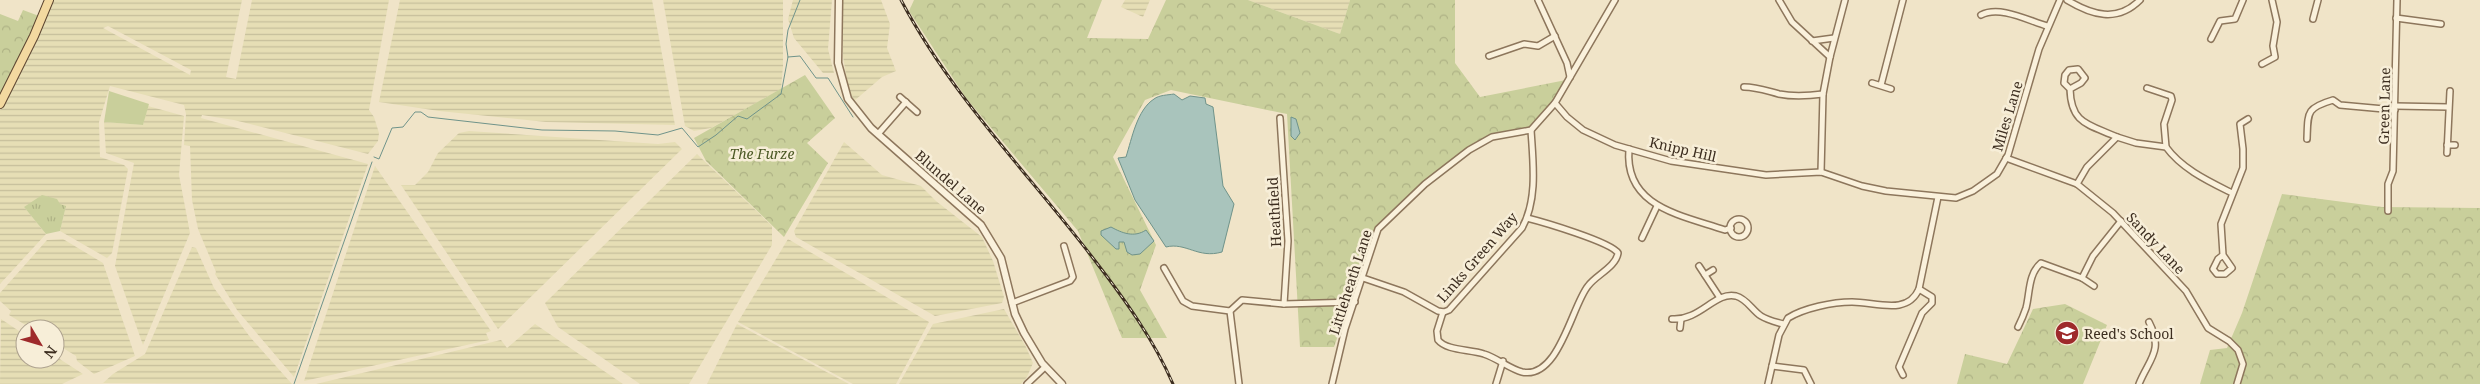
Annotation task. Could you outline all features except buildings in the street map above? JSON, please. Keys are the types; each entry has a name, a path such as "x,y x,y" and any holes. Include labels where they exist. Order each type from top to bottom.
{"main road":[{"path":"0,104 34,36 49,0"}],"street":[{"name":"Blundel Lane","path":"838,0 838,63 844,89 854,108 878,134 981,225 1001,258 1012,303 1024,332 1045,367 1062,384"},
{"path":"1538,0 1567,63 1570,77"},
{"path":"1531,130 1555,104 1615,0"},
{"path":"1779,0 1792,22 1830,57"},
{"path":"1821,172 1823,94 1834,38 1845,0"},
{"path":"1881,85 1903,0"},
{"name":"Miles Lane","path":"1821,172 1862,186 1886,191 1925,193 1938,197 1956,198 1973,191 1997,174 2006,158 2047,26 2060,0"},
{"path":"2067,0 2087,12 2100,15 2118,14 2130,9 2140,0"},
{"path":"2210,39 2220,21 2235,18 2243,0"},
{"path":"2262,64 2275,57 2272,46 2277,22 2272,0"},
{"path":"2313,19 2318,0"},
{"name":"Green Lane","path":"2388,211 2389,181 2393,171 2397,0"},
{"path":"1981,15 1987,12 2008,13 2047,26"},
{"path":"2396,18 2441,24"},
{"path":"1489,56 1524,44 1538,46 1555,36"},
{"path":"1812,41 1834,38"},
{"path":"1872,83 1891,89"},
{"path":"1744,87 1757,87 1780,94 1802,97 1823,94"},
{"path":"2147,88 2171,96 2172,100 2164,124 2166,147 2172,156 2186,167 2232,193"},
{"path":"2070,89 2070,105 2075,115 2083,121 2136,143 2166,147"},
{"path":"2447,153 2450,92"},
{"path":"900,97 917,112"},
{"path":"2306,139 2308,114 2316,105 2333,100 2340,105 2395,108 2448,107"},
{"path":"878,134 906,102"},
{"name":"Knipp Hill","path":"1555,104 1583,130 1615,145 1671,161 1748,174 1821,172"},
{"name":"Heathfield","path":"1280,118 1288,241 1284,304"},
{"path":"2223,255 2221,224 2244,163 2240,124 2248,119"},
{"name":"Links Green Way","path":"1363,278 1404,292 1443,312 1449,310 1522,228 1527,218 1534,178 1531,130"},
{"name":"Littleheath Lane","path":"1332,384 1345,329 1378,229 1425,184 1469,150 1492,137 1531,130"},
{"path":"2077,184 2087,168 2117,136"},
{"path":"2448,145 2455,145"},
{"path":"1630,148 1628,169 1631,176 1657,206 1725,230 1731,228"},
{"name":"Sandy Lane","path":"2006,158 2077,184 2121,221 2186,291 2208,328 2229,341 2238,350 2243,364 2237,384"},
{"path":"1768,384 1783,324 1791,316 1832,305 1853,302 1902,305 1916,297 1938,197"},
{"path":"1642,238 1657,206"},
{"path":"1443,312 1437,331 1438,340 1447,347 1466,349 1503,361 1522,372 1534,372 1542,366 1564,340 1580,297 1588,286 1618,258 1618,253 1615,248 1527,218"},
{"path":"2082,278 2093,256 2121,221"},
{"path":"1012,303 1070,281 1073,277 1064,246"},
{"path":"2018,327 2036,266 2040,263 2082,278 2094,286"},
{"path":"1699,266 1720,298"},
{"path":"1164,268 1183,301 1192,306 1230,311"},
{"path":"1705,276 1713,270"},
{"path":"1904,375 1899,368 1922,313 1932,303 1932,297 1919,289"},
{"path":"1672,319 1681,320 1693,317 1720,298 1735,296 1742,299 1760,316 1783,324"},
{"path":"1230,311 1242,300 1284,304 1355,302"},
{"path":"1230,311 1239,384"},
{"path":"2014,316 2022,318"},
{"path":"1680,328 1681,320"},
{"path":"2139,384 2154,356 2156,345 2155,334 2149,322"},
{"path":"1496,384 1503,361"},
{"path":"1772,366 1804,370 1811,384"},
{"path":"1027,384 1045,367"}],"shaded area":[{"path":"53,0 242,0 226,77 236,79 252,0 389,0 369,110 374,117 379,133 378,141 368,154 234,120 202,115 201,118 368,164 294,377 237,310 215,274 216,272 198,229 192,200 190,146 184,145 186,114 184,105 110,86 99,122 100,157 124,165 128,169 112,253 107,258 60,231 66,206 24,207 46,234 0,284 0,110","holes":["108,26 191,70 190,75 103,28"]},
{"path":"400,0 652,0 675,125 546,122 439,111 379,102"},
{"path":"663,0 783,0 781,89 711,128 694,131 685,126"},
{"path":"793,0 832,0 828,49 834,73 823,73 794,38 788,19"},
{"path":"843,0 881,0 890,24 887,48 896,71 882,77 854,101 848,88 843,56"},
{"path":"1125,0 1150,0 1143,17 1121,7"},
{"path":"1248,0 1350,0 1340,34"},
{"path":"148,106 184,116 179,175 190,233 143,345 115,266 134,163 106,153 104,122 143,125"},
{"path":"469,131 658,144 675,142 682,149 498,329 401,185 415,185 428,172 438,153 459,133"},
{"path":"844,142 882,175 921,186 936,201 982,237 993,261 1004,297 1002,303 935,316 796,237 794,231"},
{"path":"697,154 772,226 772,245 689,384 640,384 558,327 545,303"},
{"path":"375,166 491,331 486,333 489,340 304,381"},
{"path":"63,239 103,263 135,356 94,374 77,361 76,356 65,349 65,319 16,319 9,315 11,311 0,301 0,293 47,240"},
{"path":"788,239 929,322 896,384 853,384 738,322"},
{"path":"192,247 196,248 214,288 250,337 292,384 103,383 113,374 145,354"},
{"path":"1004,309 1033,363 1027,377 1021,384 899,384 933,324"},
{"path":"1,319 15,328 15,369 65,369 65,362 83,374 62,384 0,384"},
{"path":"535,324 623,384 316,384 501,340 507,348"},
{"path":"737,324 849,384 707,384"}],"green space":[{"path":"914,0 1102,0 1087,38 1148,39 1166,0 1248,0 1340,34 1350,0 1455,0 1455,63 1480,97 1566,80 1554,101 1530,129 1491,136 1425,184 1376,227 1334,347 1300,347 1287,114 1171,90 1145,100 1113,157 1156,245 1140,290 1167,338 1122,338 1078,231 966,98 909,11"},
{"path":"23,10 39,16 0,97 0,14 18,21"},
{"name":"The Furze","path":"805,75 835,118 807,143 828,163 784,237 706,161 694,138"},
{"path":"109,91 149,104 143,125 104,122"},
{"path":"2282,194 2382,207 2480,208 2480,384 2200,384 2210,350 2227,348 2242,313"},
{"path":"42,195 57,199 60,204 66,206 60,231 46,234 24,207"},
{"name":"Reed's School","path":"2065,304 2107,325 2083,384 1957,384 1965,354 2007,364 2033,309"}],"water":[{"path":"1174,94 1182,100 1190,96 1205,98 1206,104 1213,107 1223,186 1234,204 1222,252 1214,254 1180,247 1166,247 1135,200 1118,158 1126,157 1139,117 1148,104 1158,97"},
{"path":"1291,117 1296,119 1300,133 1295,140 1291,136"},
{"path":"1111,227 1124,233 1133,234 1146,230 1154,241 1140,254 1132,255 1127,252 1124,242 1119,242 1119,249 1116,249 1101,235 1101,231"}],"waterway":[{"path":"374,157 379,159 392,128 403,127 415,112 421,112 428,117 542,130 615,131 658,135 682,128 698,147 716,135 738,116 747,119 781,94 788,57 786,44 788,30 800,0"},
{"path":"788,57 800,56 816,78 828,78 853,117"},
{"path":"294,384 372,162"}],"railway":[{"path":"901,0 921,36 968,103 1107,276 1148,336 1173,384"}],"place":[{"name":"Reed's School","path":"2067,333"}]}
